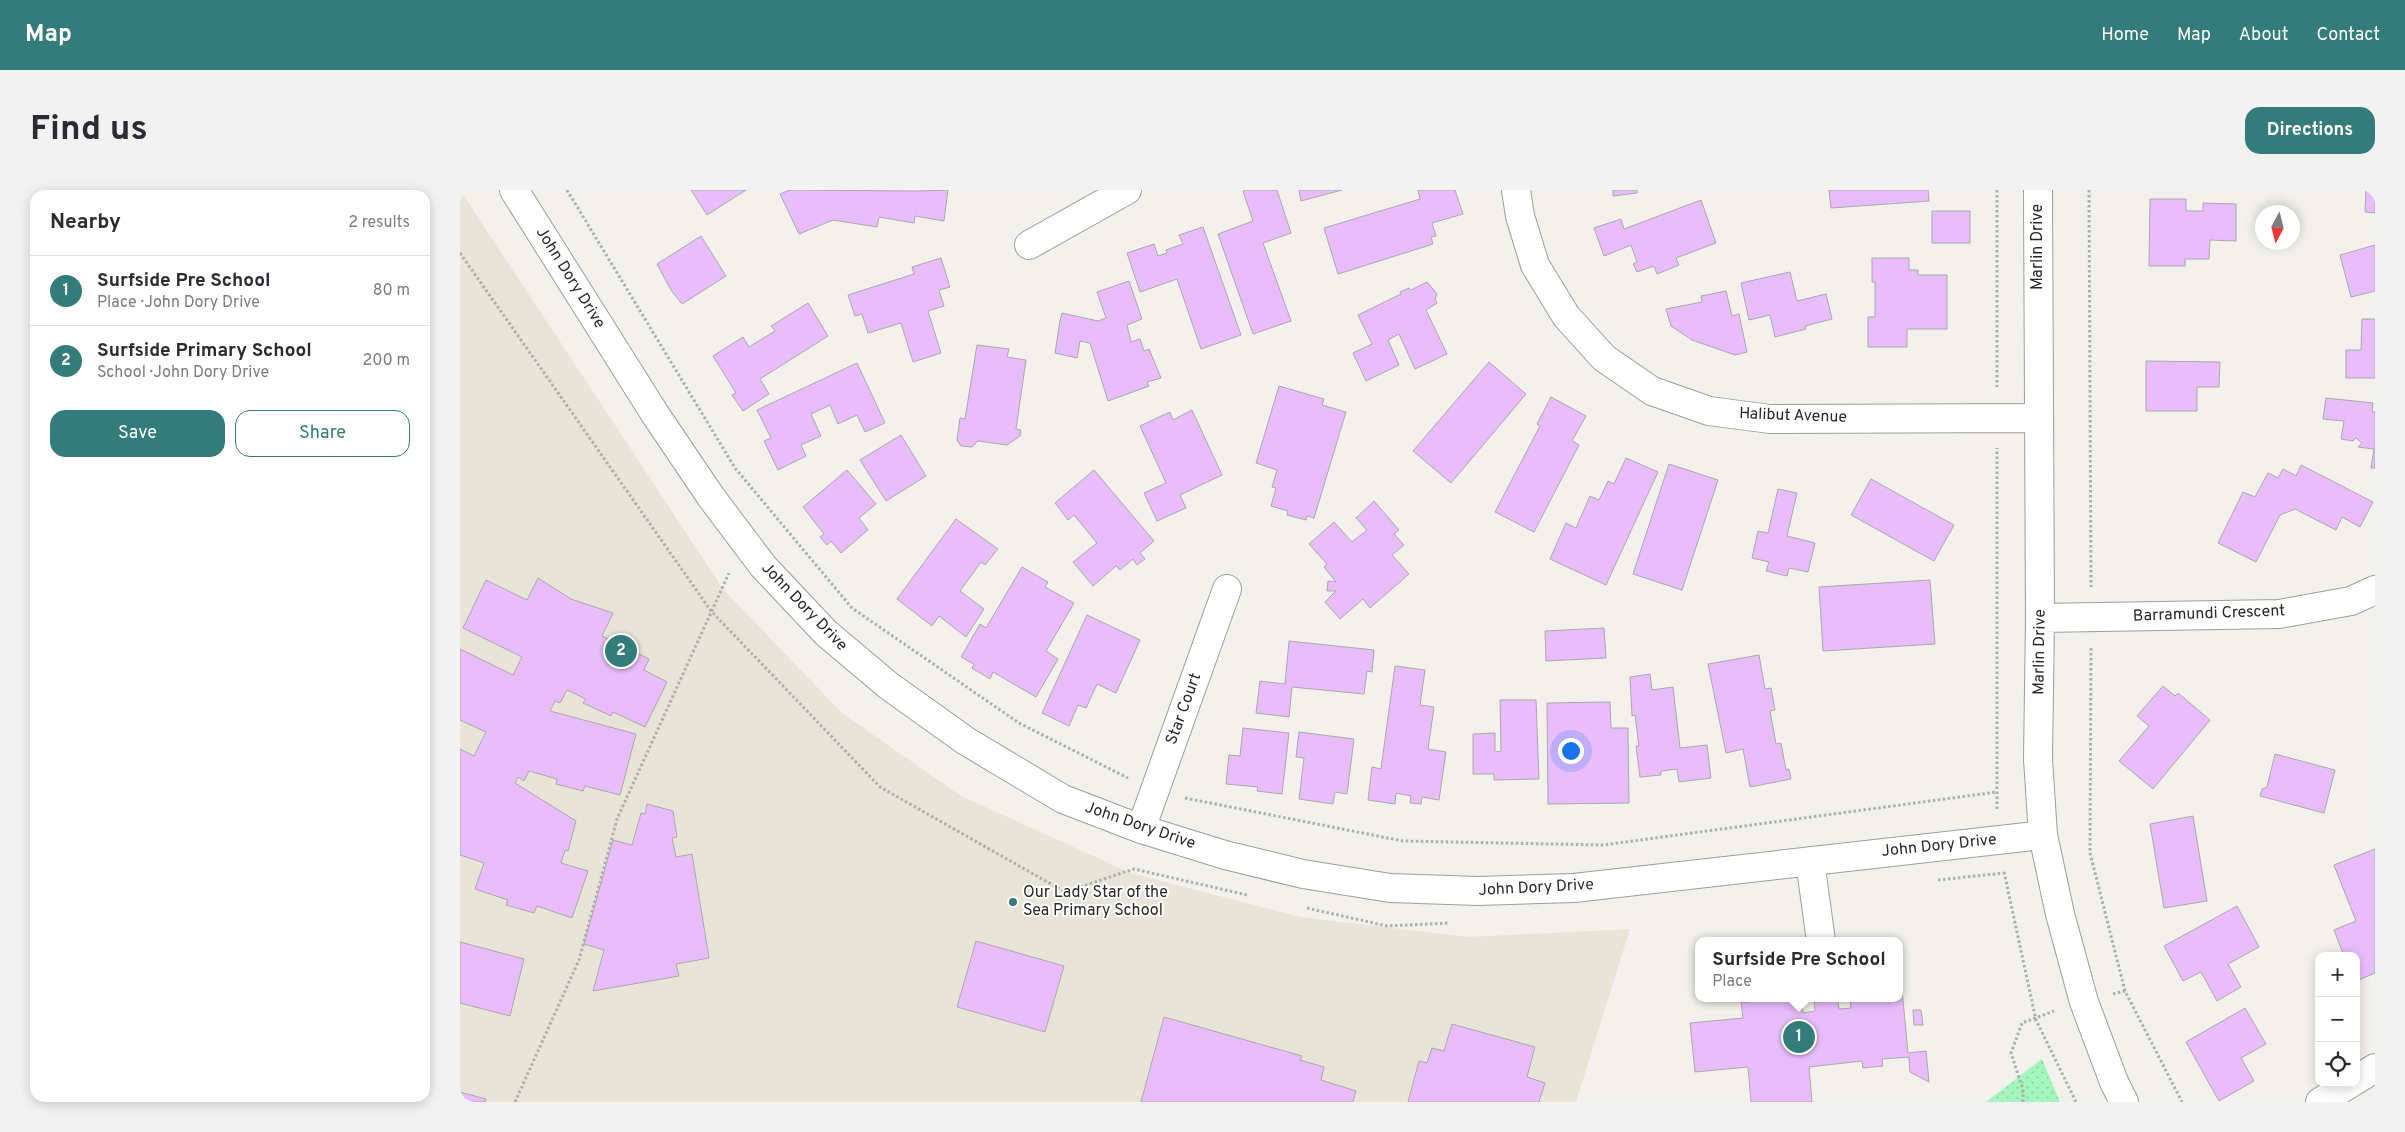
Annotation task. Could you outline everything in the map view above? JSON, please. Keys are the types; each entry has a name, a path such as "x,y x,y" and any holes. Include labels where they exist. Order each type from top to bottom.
{"street":[{"name":"John Dory Drive","path":"514,190 655,414 711,497 763,566 826,633 889,686 966,741 1063,799 1141,830 1225,855 1303,874 1390,888 1478,891 1574,888 2043,834"},
{"path":"1029,245 1127,190"},
{"name":"Halibut Avenue","path":"1516,190 1520,216 1535,265 1566,316 1604,358 1652,391 1709,411 1770,419 2039,418"},
{"name":"Marlin Drive","path":"2038,190 2040,618 2038,759 2043,834 2060,914 2084,1002 2114,1082 2124,1102"},
{"name":"Star Court","path":"1141,830 1227,589"},
{"name":"Barramundi Crescent","path":"2040,618 2279,614 2351,601 2375,590"},
{"path":"1810,861 1820,937"},
{"path":"2360,1077 2375,1068"},
{"path":"2320,1102 2344,1087"}],"path":[{"path":"2089,190 2090,853 2125,991 2182,1102"},
{"path":"515,1102 579,960 617,819 744,540"},
{"path":"2023,1102 2023,1090 2012,1053 2022,1023 2035,1017 2125,991"}],"shaded area":[{"path":"460,190 723,589 842,713 961,796 1131,873 1300,917 1468,937 1630,929 1576,1102 460,1102"}],"green space":[{"path":"2042,1059 2060,1102 1986,1102"}],"building":[{"path":"691,190 746,190 707,215"},
{"path":"790,190 948,190 944,221 915,216 914,223 879,217 877,227 833,220 799,234 780,194"},
{"path":"1277,190 1291,233 1263,243 1291,321 1253,334 1218,234 1253,221 1243,191"},
{"path":"1299,190 1342,190 1301,201"},
{"path":"1418,190 1455,190 1463,214 1432,223 1436,236 1431,237 1433,244 1338,274 1324,228 1420,199"},
{"path":"1613,190 1637,190 1637,193 1613,196"},
{"path":"1829,190 1928,190 1929,201 1831,208"},
{"path":"2366,190 2375,190 2375,213 2365,212"},
{"path":"2150,199 2186,199 2186,211 2203,211 2203,203 2236,204 2236,241 2210,240 2209,259 2185,259 2185,266 2149,266"},
{"path":"1701,200 1716,243 1676,258 1679,265 1657,274 1654,266 1637,272 1633,264 1637,262 1631,245 1604,256 1594,228 1621,219 1624,229"},
{"path":"1932,211 1970,211 1970,243 1932,243"},
{"path":"1203,227 1241,335 1201,349 1177,279 1140,292 1127,253 1154,244 1158,256 1167,253 1166,250 1183,244 1179,235"},
{"path":"701,236 726,276 682,304 671,290 657,264"},
{"path":"2375,245 2375,291 2351,297 2340,255"},
{"path":"941,258 950,287 939,290 944,306 928,311 941,353 913,362 901,323 868,333 862,314 855,316 848,295 914,274 912,267"},
{"path":"1872,258 1909,258 1909,270 1918,270 1918,275 1947,275 1947,329 1907,329 1907,347 1868,347 1868,317 1875,317 1875,282 1872,282"},
{"path":"1790,272 1797,301 1826,294 1832,319 1805,326 1806,329 1775,337 1770,315 1749,320 1741,283"},
{"path":"1129,281 1142,319 1127,325 1131,342 1140,339 1144,351 1149,349 1161,378 1147,382 1149,386 1108,401 1090,343 1080,341 1077,358 1055,353 1060,321 1062,313 1098,321 1106,318 1097,292"},
{"path":"1427,282 1437,294 1435,299 1437,303 1426,310 1447,354 1415,369 1399,334 1388,340 1399,365 1366,381 1353,353 1372,344 1358,315 1401,294 1400,292 1409,288 1411,290"},
{"path":"1726,291 1732,316 1739,314 1747,352 1735,355 1692,340 1671,326 1666,309 1702,302 1701,296"},
{"path":"808,303 828,336 760,379 769,394 743,411 732,395 736,393 713,356 743,337 749,347 775,331 771,326"},
{"path":"2362,319 2375,319 2375,378 2346,378 2346,350 2361,350"},
{"path":"977,345 1009,349 1007,357 1026,360 1016,429 1021,430 1020,436 1007,445 978,441 972,447 961,446 957,440 960,418 965,419"},
{"path":"2146,361 2220,362 2219,387 2197,387 2197,411 2146,411"},
{"path":"1489,362 1526,394 1451,483 1413,451"},
{"path":"857,363 885,423 865,432 857,415 838,424 830,405 811,414 821,436 801,445 806,456 778,470 764,441 771,438 757,410"},
{"path":"1279,386 1324,399 1322,405 1346,412 1314,518 1307,516 1306,520 1287,515 1288,511 1271,506 1276,488 1272,487 1277,470 1256,463"},
{"path":"1551,397 1586,416 1572,441 1579,445 1534,532 1495,512 1540,426 1537,424"},
{"path":"2326,398 2373,403 2372,412 2375,412 2375,468 2371,468 2374,449 2358,447 2362,443 2356,438 2353,441 2341,439 2344,421 2323,419"},
{"path":"1192,410 1222,475 1180,495 1186,508 1157,521 1144,493 1166,483 1140,426 1170,412 1173,420"},
{"path":"901,435 926,476 886,501 860,460"},
{"path":"1626,458 1658,472 1606,585 1550,559 1566,523 1576,528 1590,496 1599,500 1608,481 1614,484"},
{"path":"1669,464 1718,480 1682,590 1633,574"},
{"path":"2301,465 2373,502 2360,527 2342,517 2336,530 2295,509 2280,515 2256,562 2218,543 2243,492 2255,497 2268,473 2278,478 2283,469 2296,476"},
{"path":"847,470 876,504 859,518 868,530 841,553 831,541 827,545 820,537 824,534 803,507"},
{"path":"1094,470 1154,541 1140,553 1145,559 1137,565 1133,559 1120,570 1116,566 1093,586 1073,562 1097,543 1074,515 1068,520 1055,503"},
{"path":"1871,479 1954,525 1934,561 1851,515"},
{"path":"1778,489 1797,493 1787,536 1815,543 1808,572 1789,568 1787,576 1766,571 1769,562 1752,558 1758,531 1768,533"},
{"path":"1374,501 1399,530 1394,534 1404,545 1392,555 1409,574 1370,608 1363,599 1340,619 1325,602 1336,591 1327,591 1328,581 1336,582 1324,567 1327,564 1309,544 1334,522 1352,542 1367,530 1356,518"},
{"path":"956,519 998,549 985,565 981,562 960,591 984,609 966,637 939,616 932,626 897,599"},
{"path":"1022,567 1048,582 1045,587 1074,603 1046,651 1058,659 1036,697 993,672 990,679 972,668 974,664 961,657 980,624 986,628"},
{"path":"538,578 571,599 613,613 602,636 649,659 644,670 667,682 645,727 613,712 611,716 583,703 586,699 567,690 560,703 555,701 550,711 636,734 620,795 585,786 583,791 556,784 557,779 529,771 524,781 518,777 515,783 576,821 568,851 565,850 561,863 588,871 572,918 537,906 534,913 506,905 508,900 475,889 484,863 460,855 460,749 474,756 486,732 460,720 460,649 513,675 522,657 463,628 486,580 527,600"},
{"path":"1930,580 1935,644 1823,651 1819,587"},
{"path":"1087,615 1140,640 1116,693 1097,684 1086,708 1078,705 1069,726 1042,713"},
{"path":"1604,628 1606,658 1546,661 1545,631"},
{"path":"1289,641 1374,650 1372,672 1367,671 1364,694 1292,687 1289,717 1256,713 1260,681 1285,684"},
{"path":"1759,655 1765,689 1771,688 1775,710 1770,711 1776,744 1781,743 1786,770 1789,769 1791,779 1750,787 1743,749 1726,753 1708,664"},
{"path":"1395,666 1425,670 1420,705 1434,707 1428,749 1446,752 1439,800 1422,797 1421,804 1410,803 1411,796 1396,793 1395,804 1368,800 1372,767 1381,769"},
{"path":"1650,674 1652,690 1673,687 1680,748 1707,745 1711,778 1679,782 1677,769 1661,771 1661,775 1640,777 1636,746 1639,746 1635,715 1632,716 1630,677"},
{"path":"2163,686 2175,696 2178,693 2210,720 2153,789 2119,761 2149,726 2137,716"},
{"path":"1500,700 1536,700 1539,779 1494,780 1494,774 1473,774 1473,734 1495,733 1495,752 1501,751"},
{"path":"1610,702 1611,728 1628,728 1629,803 1548,804 1547,703"},
{"path":"1243,728 1289,733 1282,794 1257,791 1258,787 1226,784 1229,755 1240,756"},
{"path":"1299,732 1354,739 1347,794 1335,792 1333,804 1299,799 1304,758 1296,757"},
{"path":"2275,754 2335,770 2324,813 2260,796 2262,789 2267,787"},
{"path":"647,804 673,811 677,837 672,838 676,857 692,854 709,958 676,964 679,976 593,991 604,950 584,944 613,840 632,845 641,813 645,814"},
{"path":"2193,816 2207,901 2164,908 2150,824"},
{"path":"2375,849 2375,973 2360,979 2360,952 2342,952 2334,930 2356,921 2334,865"},
{"path":"2237,906 2259,947 2228,964 2241,987 2217,1001 2201,972 2183,981 2164,946"},
{"path":"976,941 1064,966 1045,1032 957,1007"},
{"path":"460,942 524,959 510,1016 460,1003"},
{"path":"1903,1000 1908,1053 1926,1051 1929,1082 1910,1072 1909,1057 1882,1059 1883,1066 1863,1068 1862,1061 1809,1067 1812,1102 1751,1102 1748,1067 1695,1072 1690,1023 1743,1018 1741,1002 1802,1002 1803,1013 1815,1011 1814,1002 1838,1002 1839,1009 1851,1008 1850,1002 1903,1002"},
{"path":"2245,1008 2266,1044 2241,1058 2254,1081 2219,1101 2186,1042"},
{"path":"1913,1010 1921,1010 1923,1025 1914,1025"},
{"path":"1164,1017 1302,1056 1300,1060 1324,1067 1321,1080 1356,1091 1353,1102 1141,1102"},
{"path":"1452,1024 1535,1047 1527,1077 1545,1083 1539,1102 1408,1102 1419,1061 1427,1063 1432,1048 1444,1051"},
{"path":"460,1092 486,1099 485,1102 460,1102"}],"place":[{"name":"Surfside Primary School","path":"621,651"},
{"name":"Our Lady Star of the Sea Primary School","path":"1013,902"},
{"name":"Surfside Pre School","path":"1799,1037"}]}
